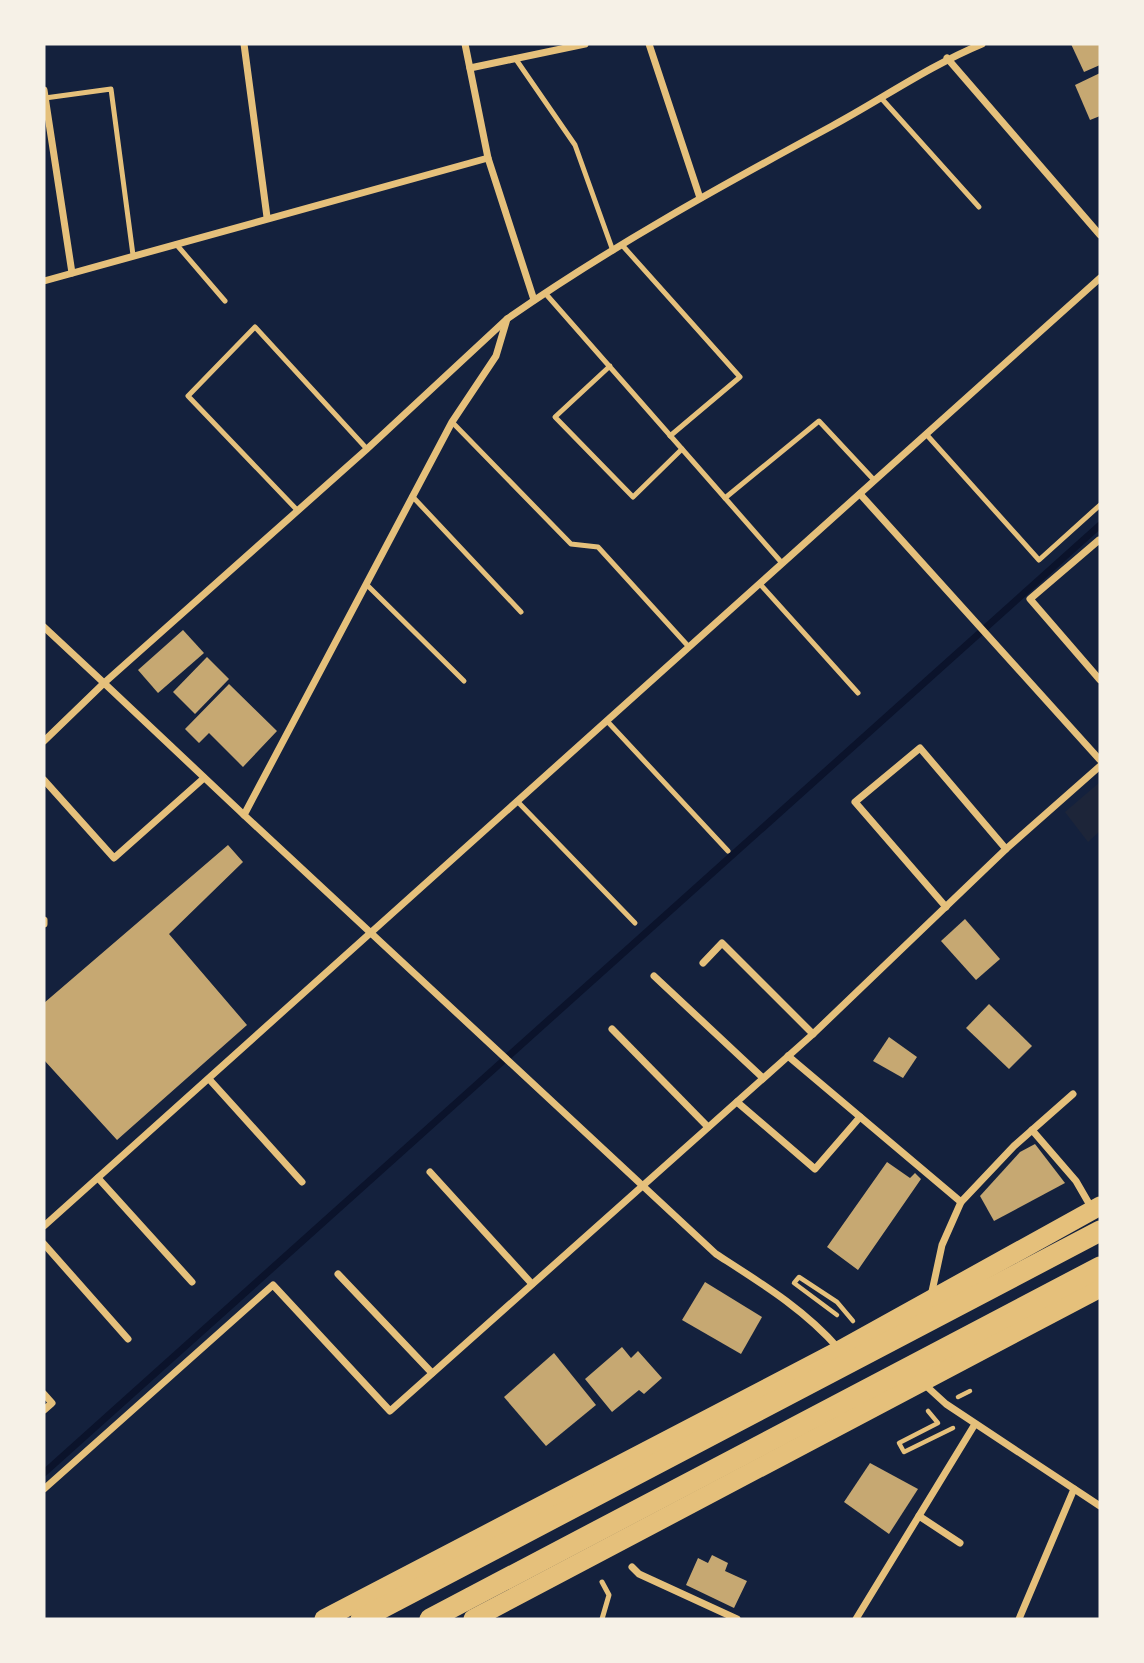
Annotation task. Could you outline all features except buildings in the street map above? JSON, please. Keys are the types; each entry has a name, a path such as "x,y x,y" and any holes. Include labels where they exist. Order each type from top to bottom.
{"highway":[{"path":"324,1619 839,1350 1096,1208"},
{"path":"361,1619 1100,1231"},
{"path":"430,1619 1100,1267"},
{"path":"473,1619 1100,1288"}],"street":[{"path":"244,44 267,217"},
{"path":"466,44 488,158 534,300"},
{"path":"470,68 585,44"},
{"path":"649,44 700,198"},
{"path":"44,741 104,683 299,511 507,319 700,198 882,99 947,58 982,44"},
{"path":"947,58 1100,235"},
{"path":"44,94 72,273"},
{"path":"44,281 267,217 488,158"},
{"path":"44,1226 1100,278"},
{"path":"244,816 452,422 496,356 507,319"},
{"path":"860,494 1100,761"},
{"path":"1100,542 1099,540 1030,599 1100,680"},
{"path":"44,626 244,816 716,1254 792,1303 817,1324 839,1350"},
{"path":"946,907 855,802 919,748 1006,849"},
{"path":"44,1489 273,1285 390,1411 813,1034 1006,849 1100,766"},
{"path":"44,780 114,858 204,778"},
{"path":"703,963 722,943 813,1034"},
{"path":"653,976 763,1078"},
{"path":"612,1029 708,1127"},
{"path":"788,1056 961,1202"},
{"path":"209,1079 302,1182"},
{"path":"930,1301 942,1245 961,1202 1032,1130 1073,1094"},
{"path":"737,1102 816,1168 860,1117"},
{"path":"1032,1130 1096,1208"},
{"path":"430,1172 532,1284"},
{"path":"98,1178 192,1282"},
{"path":"44,1244 128,1339"},
{"path":"338,1274 432,1373"},
{"path":"921,1382 975,1424 1100,1506"},
{"path":"44,1394 51,1403 44,1410"},
{"path":"856,1619 975,1424"},
{"path":"1019,1619 1074,1489"},
{"path":"919,1516 960,1543"},
{"path":"632,1567 639,1574 737,1619"}],"lane":[{"path":"515,58 575,145 613,251"},
{"path":"44,94 111,89 133,256"},
{"path":"882,99 979,207"},
{"path":"176,244 225,301"},
{"path":"622,245 740,377 670,436"},
{"path":"545,293 782,563"},
{"path":"299,511 188,396 255,327 367,449"},
{"path":"610,366 555,417 633,497 682,449"},
{"path":"725,498 819,421 874,480"},
{"path":"452,422 571,544 598,547 689,647"},
{"path":"926,434 1039,560 1100,505"},
{"path":"412,496 521,612"},
{"path":"760,583 858,693"},
{"path":"366,584 464,681"},
{"path":"607,720 728,851"},
{"path":"517,801 635,923"},
{"path":"602,1582 609,1595 602,1619"}],"path":[{"path":"836,1302 799,1277 794,1283 837,1315"},
{"path":"938,1423 899,1443 904,1452 953,1428"}],"shaded area":[{"path":"1100,782 1100,831 1088,842 1065,812"}],"waterway":[{"path":"44,1473 1100,525"}]}
